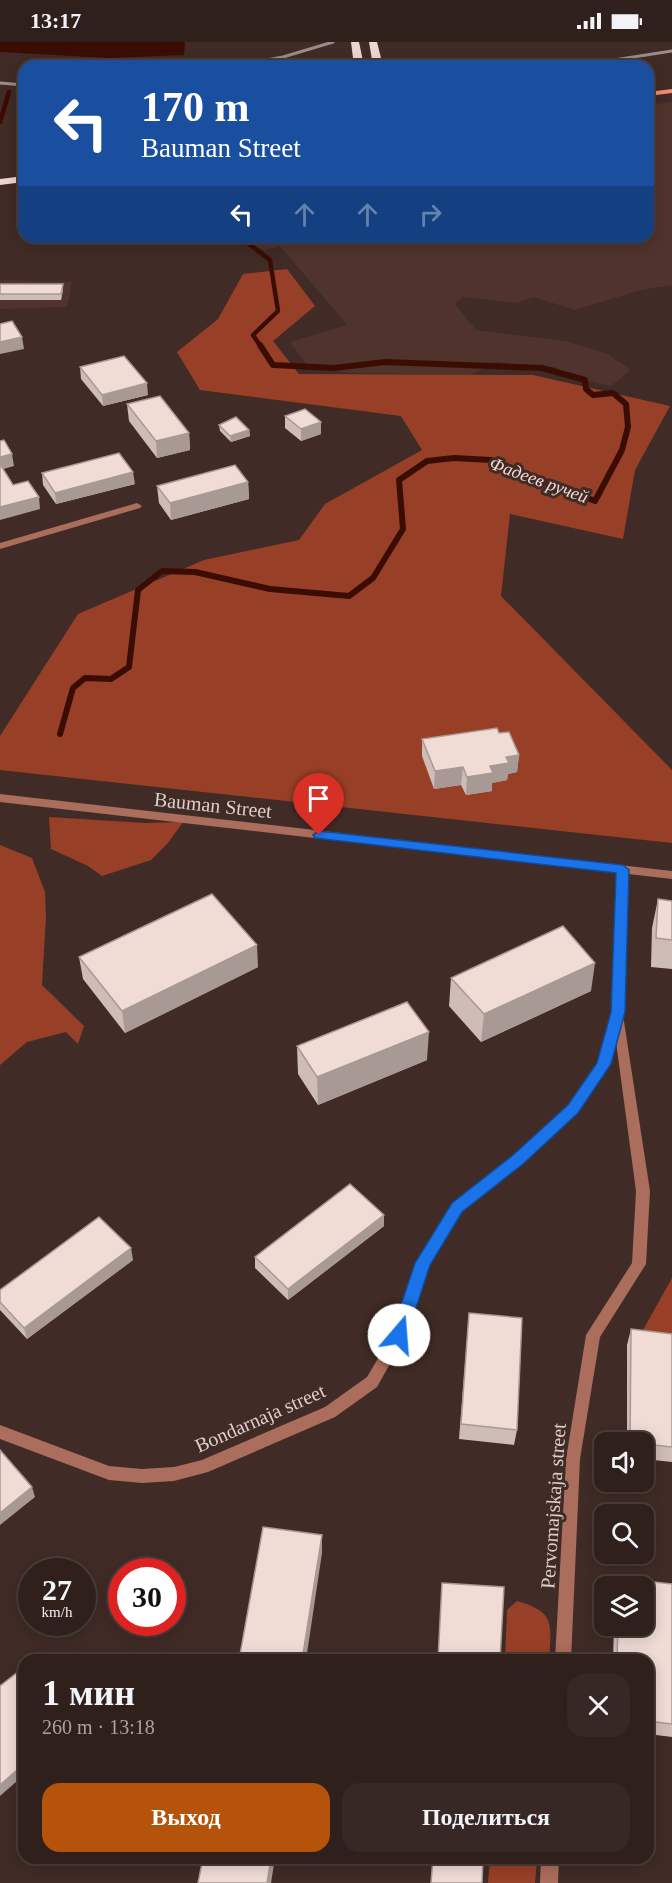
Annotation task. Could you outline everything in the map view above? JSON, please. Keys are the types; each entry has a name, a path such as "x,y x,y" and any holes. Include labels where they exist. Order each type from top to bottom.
{"highway":[{"path":"355,42 358,60"},
{"path":"373,42 377,60"},
{"path":"0,182 18,180"}],"main road":[{"path":"654,91 672,89"}],"street":[{"path":"0,546 137,506"},
{"name":"Bauman Street","path":"0,798 672,875"},
{"name":"Bondarnaja street","path":"0,1431 108,1473 142,1476 174,1474 203,1467 330,1412 372,1382 399,1335 423,1263 457,1208 518,1160 573,1109 603,1064 618,1012 623,870"},
{"name":"Pervomajskaja street","path":"563,1654 573,1459 593,1335 639,1264 643,1191 618,1012"},
{"path":"549,1883 550,1864"}],"shaded area":[{"path":"0,42 185,42 184,55 109,58 0,52"},
{"path":"672,102 672,285 641,290 575,310 533,297 518,303 462,297 455,304 476,330 566,341 608,354 631,370 611,386 582,380 554,367 495,362 471,375 351,373 309,368 290,342 347,325 280,246 265,250 247,243 654,243 654,104"},
{"path":"287,269 315,306 273,341 299,374 533,375 670,406 635,470 623,539 510,514 501,596 672,770 672,843 0,770 0,736 78,614 204,560 299,540 325,504 422,450 401,416 200,390 177,352 218,319 243,274"},
{"path":"0,280 72,282 67,307 0,309"},
{"path":"49,817 145,823 183,822 168,843 151,860 102,876 88,866 51,849"},
{"path":"0,845 32,858 45,892 42,985 84,1026 78,1044 66,1032 27,1042 0,1065"},
{"path":"672,1278 672,1341 639,1337"},
{"path":"517,1601 530,1605 545,1615 550,1628 549,1654 505,1654 507,1610"},
{"path":"490,1864 537,1864 535,1883 488,1883"}],"building":[{"path":"0,284 63,284 61,294 0,294"},
{"path":"12,321 22,337 0,342 0,324"},
{"path":"124,356 147,383 102,395 80,367"},
{"path":"160,396 189,433 156,441 127,404"},
{"path":"305,409 321,422 301,429 285,416"},
{"path":"236,417 249,430 230,436 219,425"},
{"path":"4,440 12,454 0,457 0,441"},
{"path":"119,453 133,472 55,493 42,473"},
{"path":"0,464 13,485 28,481 39,497 0,507"},
{"path":"235,465 248,482 170,503 157,486"},
{"path":"497,728 499,733 509,732 519,755 506,757 509,763 490,766 493,773 467,777 463,767 435,771 422,739"},
{"path":"212,894 257,945 122,1011 79,957"},
{"path":"658,899 672,901 672,940 656,938"},
{"path":"563,926 595,963 484,1014 451,978"},
{"path":"407,1002 429,1032 317,1077 297,1046"},
{"path":"350,1184 384,1215 288,1289 255,1257"},
{"path":"99,1217 131,1248 24,1328 0,1302 0,1290"},
{"path":"469,1313 522,1318 517,1430 461,1424"},
{"path":"631,1329 672,1334 672,1447 654,1445 654,1432 630,1432"},
{"path":"0,1450 32,1487 0,1513"},
{"path":"263,1527 322,1535 303,1654 240,1654"},
{"path":"654,1582 672,1584 672,1724 654,1722 654,1654 617,1654 618,1636 654,1636"},
{"path":"442,1583 504,1587 500,1654 438,1654"},
{"path":"18,1672 18,1769 0,1785 0,1686"},
{"path":"202,1864 270,1864 267,1883 198,1883"},
{"path":"433,1864 483,1864 482,1883 431,1883"}],"waterway":[{"name":"Фадеев ручей","path":"0,122 9,92"},
{"name":"Фадеев ручей","path":"248,243 270,260 278,311 253,335 261,347"},
{"name":"Фадеев ручей","path":"60,734 73,688 85,678 111,679 129,667 138,590 162,571 195,572 270,589 349,596 373,578 403,529 399,480 427,461 454,458 491,460 595,501 622,450 628,427 626,404 613,393 593,395 586,389 585,380 542,368 385,362 334,368 273,365 260,345"}],"railway":[{"path":"267,60 333,42"},
{"path":"614,60 672,51"},
{"path":"0,83 18,84"}],"route":[{"path":"319,835 623,870 618,1012 603,1064 573,1109 518,1160 457,1208 423,1263 399,1335"}]}
